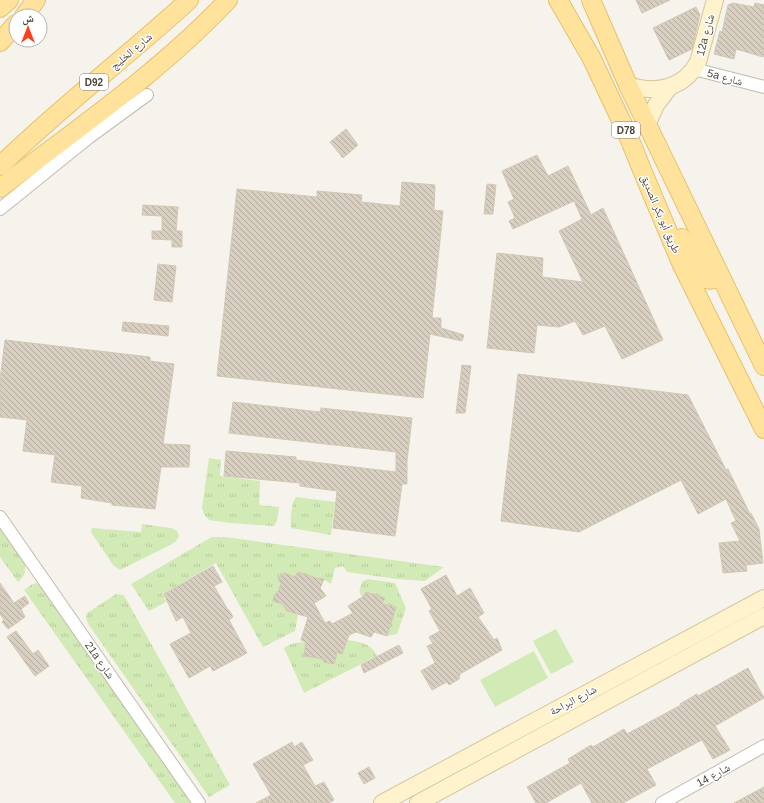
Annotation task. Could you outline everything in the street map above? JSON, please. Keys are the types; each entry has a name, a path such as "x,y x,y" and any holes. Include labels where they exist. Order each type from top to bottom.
{"main road":[{"path":"0,8 9,0"},
{"name":"شارع الخليج","path":"0,166 75,98 189,0"},
{"path":"0,188 150,73 195,33 228,0"},
{"name":"طريق أبو بكر الصديق","path":"558,0 590,57 627,133 682,265 764,429"},
{"name":"D78","path":"591,0 628,85 764,366"},
{"path":"0,42 8,33"},
{"path":"649,187 671,217 704,278 712,280 719,274"},
{"path":"747,394 764,416"}],"street":[{"name":"12a شارع","path":"694,69 700,54 715,0"},
{"name":"5a شارع","path":"628,85 648,90 669,88 679,84 694,69 764,87"},
{"name":"5a شارع","path":"647,125 656,105 669,88"},
{"path":"0,209 82,143 147,95"},
{"name":"21a شارع","path":"0,518 199,803"},
{"name":"شارع البراحة","path":"382,803 764,598"},
{"name":"شارع البراحة","path":"418,803 764,616"},
{"path":"642,650 664,652"},
{"name":"شارع 14","path":"662,803 764,746"}],"green space":[{"path":"209,458 221,460 220,476 260,481 259,505 279,507 277,521 274,526 209,520 204,514 202,508"},
{"path":"296,497 335,502 331,535 291,528 291,512"},
{"path":"0,524 25,562 25,572 23,577 18,582 0,557"},
{"path":"142,524 171,528 177,531 179,536 176,541 170,545 120,570 113,565 91,532 92,528 141,532"},
{"path":"212,537 225,537 444,567 425,581 397,579 347,572 343,566 335,568 331,584 320,578 298,572 295,577 284,573 278,579 281,584 274,599 286,605 285,608 287,611 298,615 295,631 263,647 216,563 163,594 166,602 149,611 131,584"},
{"path":"368,579 395,583 406,608 397,634 387,636 396,607 382,604 384,598 366,592 363,598 361,596 361,585 363,581"},
{"path":"36,583 40,585 196,803 175,803 24,590"},
{"path":"116,594 123,595 126,599 230,785 209,797 89,625 86,618 87,613"},
{"path":"556,629 574,662 551,674 533,641"},
{"path":"347,640 365,644 372,648 377,656 304,693 284,648 294,643 306,642 304,656 323,659 324,662 337,652 342,653"},
{"path":"534,651 548,678 495,707 480,680"}],"building":[{"path":"636,0 670,0 642,13"},
{"path":"733,3 754,7 755,3 764,5 763,57 736,49 734,59 714,54 720,31 722,32 728,5"},
{"path":"696,7 700,15 692,49 669,60 653,28"},
{"path":"346,129 358,145 343,158 330,142"},
{"path":"537,155 548,176 568,166 591,215 603,208 663,340 622,359 605,326 583,335 575,321 559,327 537,325 534,353 487,348 497,253 543,258 542,277 583,282 559,231 582,219 574,201 513,229 509,221 515,218 508,202 514,199 502,171"},
{"path":"402,182 435,185 434,210 443,211 432,318 441,318 441,328 464,335 462,341 430,334 423,398 217,376 237,189 317,197 317,191 362,195 361,202 400,206"},
{"path":"487,184 496,185 493,214 484,214"},
{"path":"143,205 178,207 176,231 182,231 182,247 172,247 172,240 152,239 152,231 162,231 162,216 142,215"},
{"path":"158,264 176,266 172,302 154,300"},
{"path":"123,322 169,326 168,336 122,331"},
{"path":"5,340 150,357 150,361 174,364 163,444 190,445 189,467 161,467 155,509 112,505 112,503 81,498 82,486 51,482 55,455 23,451 27,420 0,417 0,380"},
{"path":"462,365 471,366 465,413 456,413"},
{"path":"518,374 688,395 726,470 728,469 759,529 763,563 746,565 747,571 723,573 719,543 740,541 731,523 736,521 726,499 698,514 681,480 579,532 501,521"},
{"path":"233,402 320,412 321,408 412,418 407,461 407,484 402,484 395,536 333,528 337,491 300,486 300,483 224,476 226,451 296,457 296,460 396,472 396,452 229,433"},
{"path":"213,566 222,582 214,586 233,617 229,620 247,653 213,671 210,666 189,678 170,644 191,633 183,617 176,621 164,594"},
{"path":"298,572 324,579 320,588 326,596 314,603 325,623 330,621 332,624 353,613 348,606 364,596 366,592 385,598 382,604 396,607 387,636 374,632 371,637 356,632 349,635 342,654 337,652 334,664 324,662 323,659 304,656 306,642 301,640 308,617 287,611 282,604 273,601 274,596 281,584 278,578 284,573 295,577"},
{"path":"446,575 457,596 470,588 484,613 478,617 494,640 497,638 502,650 460,674 459,679 449,685 447,682 432,690 421,671 435,663 427,646 433,644 429,637 440,631 429,611 432,609 421,589"},
{"path":"0,583 14,603 25,596 29,603 21,609 25,617 8,629 2,622 4,620 0,614"},
{"path":"16,631 33,654 38,650 49,666 35,676 7,637"},
{"path":"399,645 403,653 364,673 361,665"},
{"path":"748,668 764,698 715,726 730,750 713,759 702,740 647,769 656,785 623,803 592,803 581,783 546,803 536,803 527,787 570,763 568,759 591,745 593,747 624,729 627,734 681,705 680,704 697,694 698,696"},
{"path":"292,742 294,747 302,742 313,760 303,765 315,786 324,782 334,800 329,803 256,803 271,795 253,764"},
{"path":"369,767 375,778 364,784 358,773"},
{"path":"764,787 764,803 734,803"}]}
